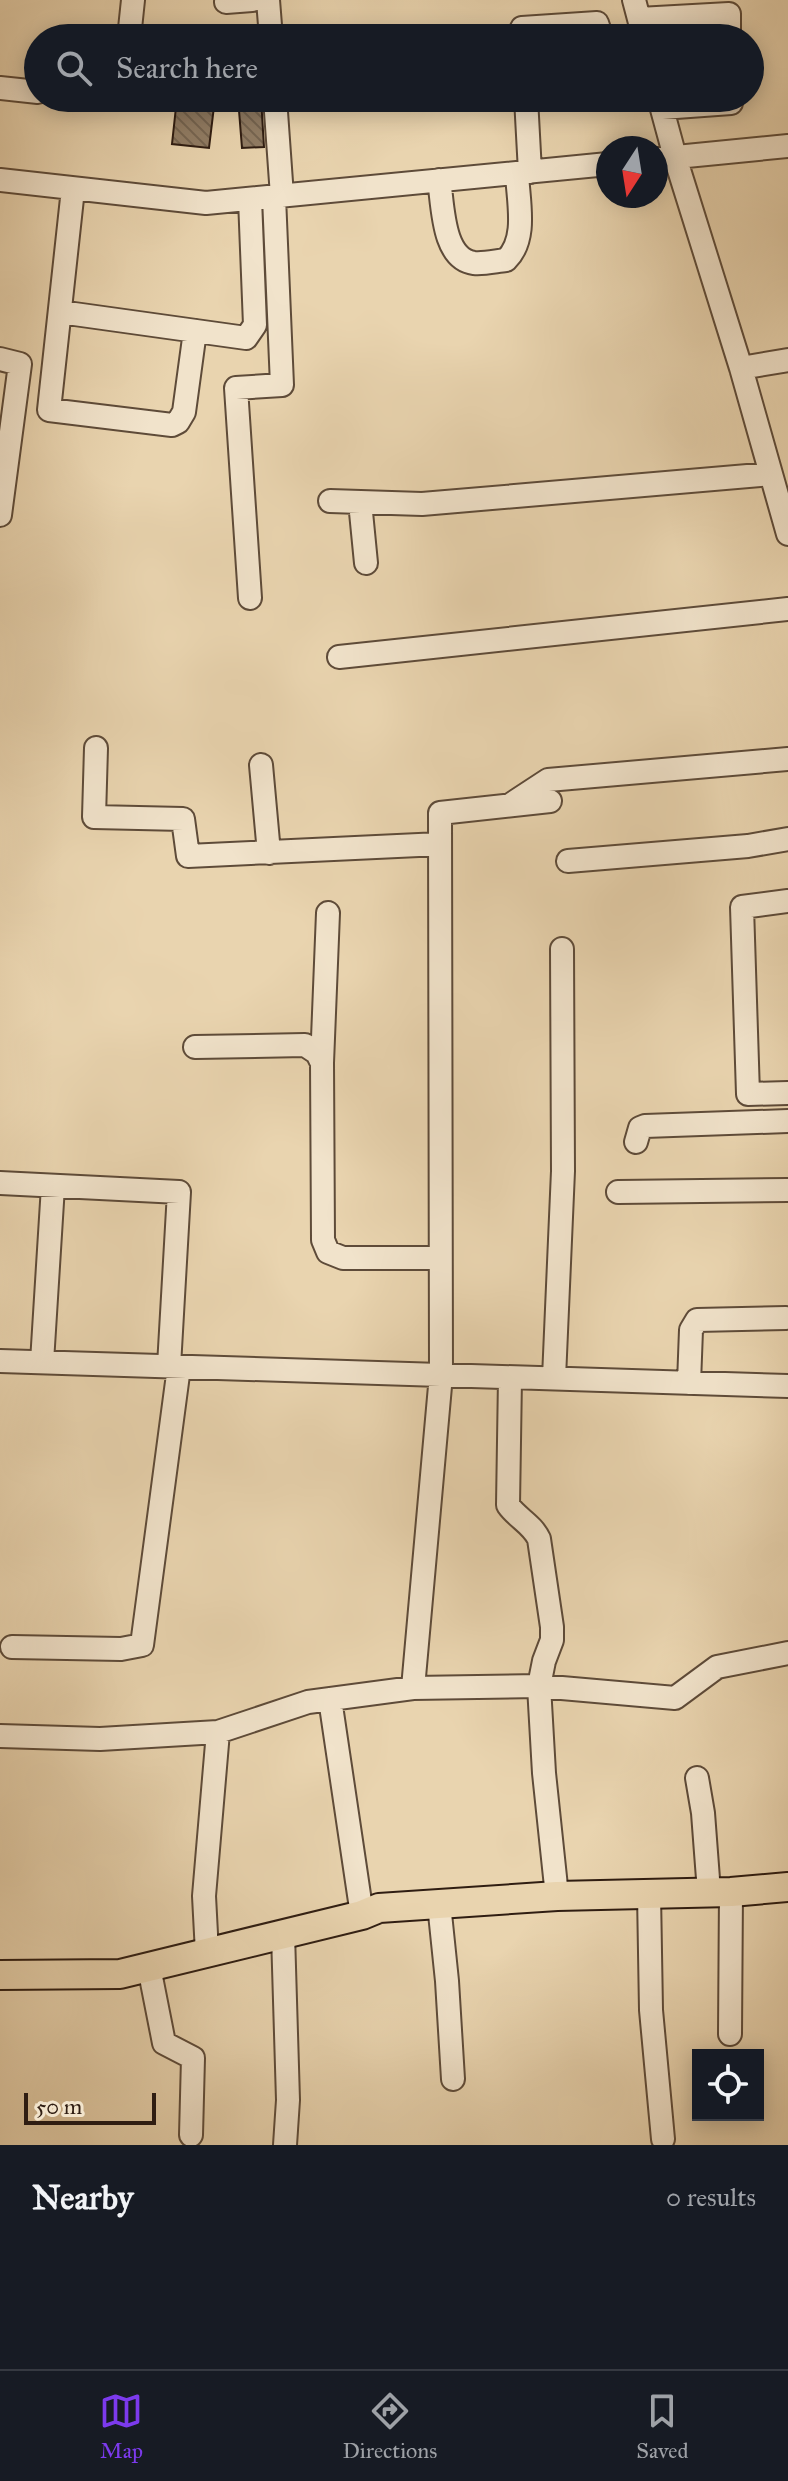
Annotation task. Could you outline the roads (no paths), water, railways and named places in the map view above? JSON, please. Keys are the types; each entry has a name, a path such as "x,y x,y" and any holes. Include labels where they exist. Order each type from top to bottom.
{"main road":[{"path":"0,1975 120,1974 362,1915 379,1908 557,1896 788,1887"}],"street":[{"path":"130,24 133,0"},
{"path":"226,2 252,0"},
{"path":"268,0 270,24"},
{"path":"639,19 729,14 729,24"},
{"path":"0,88 24,91"},
{"path":"250,598 236,388 282,385 275,112"},
{"path":"439,180 449,237 455,252 463,260 476,263 506,260 516,248 519,231 525,112"},
{"path":"662,112 664,136"},
{"path":"668,158 788,146"},
{"path":"668,164 741,368 788,534"},
{"path":"0,180 206,203 596,165"},
{"path":"73,189 49,410 172,425 178,422 184,412 195,331"},
{"path":"60,312 246,338 253,331 255,318 250,199"},
{"path":"0,359 20,364 0,515"},
{"path":"741,368 788,360"},
{"path":"330,501 422,504 771,474"},
{"path":"360,502 366,563"},
{"path":"339,657 788,609"},
{"path":"96,748 94,817 183,819 188,856 440,844"},
{"path":"508,806 548,780 788,759"},
{"path":"261,765 269,853"},
{"path":"413,1688 441,1375 440,813 550,801"},
{"path":"568,861 748,846 788,839"},
{"path":"788,901 742,907 748,1094 788,1093"},
{"path":"328,913 322,1063 323,1240 328,1252 343,1258 440,1258"},
{"path":"554,1378 563,1171 562,949"},
{"path":"195,1047 305,1045 317,1053 322,1063"},
{"path":"636,1142 640,1128 645,1126 788,1121"},
{"path":"0,1183 179,1192 174,1366 142,1645 121,1649 12,1647"},
{"path":"42,1362 53,1186"},
{"path":"618,1192 788,1190"},
{"path":"689,1383 691,1330 697,1320 786,1318"},
{"path":"0,1361 788,1386"},
{"path":"510,1378 508,1505 535,1529 539,1539 552,1627 552,1640 539,1686 544,1773 557,1896"},
{"path":"0,1736 100,1739 218,1732 308,1702 413,1688 539,1686 675,1698 717,1667 788,1653"},
{"path":"330,1699 362,1915"},
{"path":"207,1953 204,1896 218,1732"},
{"path":"697,1778 720,1892 730,2034"},
{"path":"649,1894 651,2010 663,2139"},
{"path":"439,1904 453,2079"},
{"path":"283,1934 288,2100 285,2145"},
{"path":"149,1967 164,2043 193,2058 191,2135"}]}
